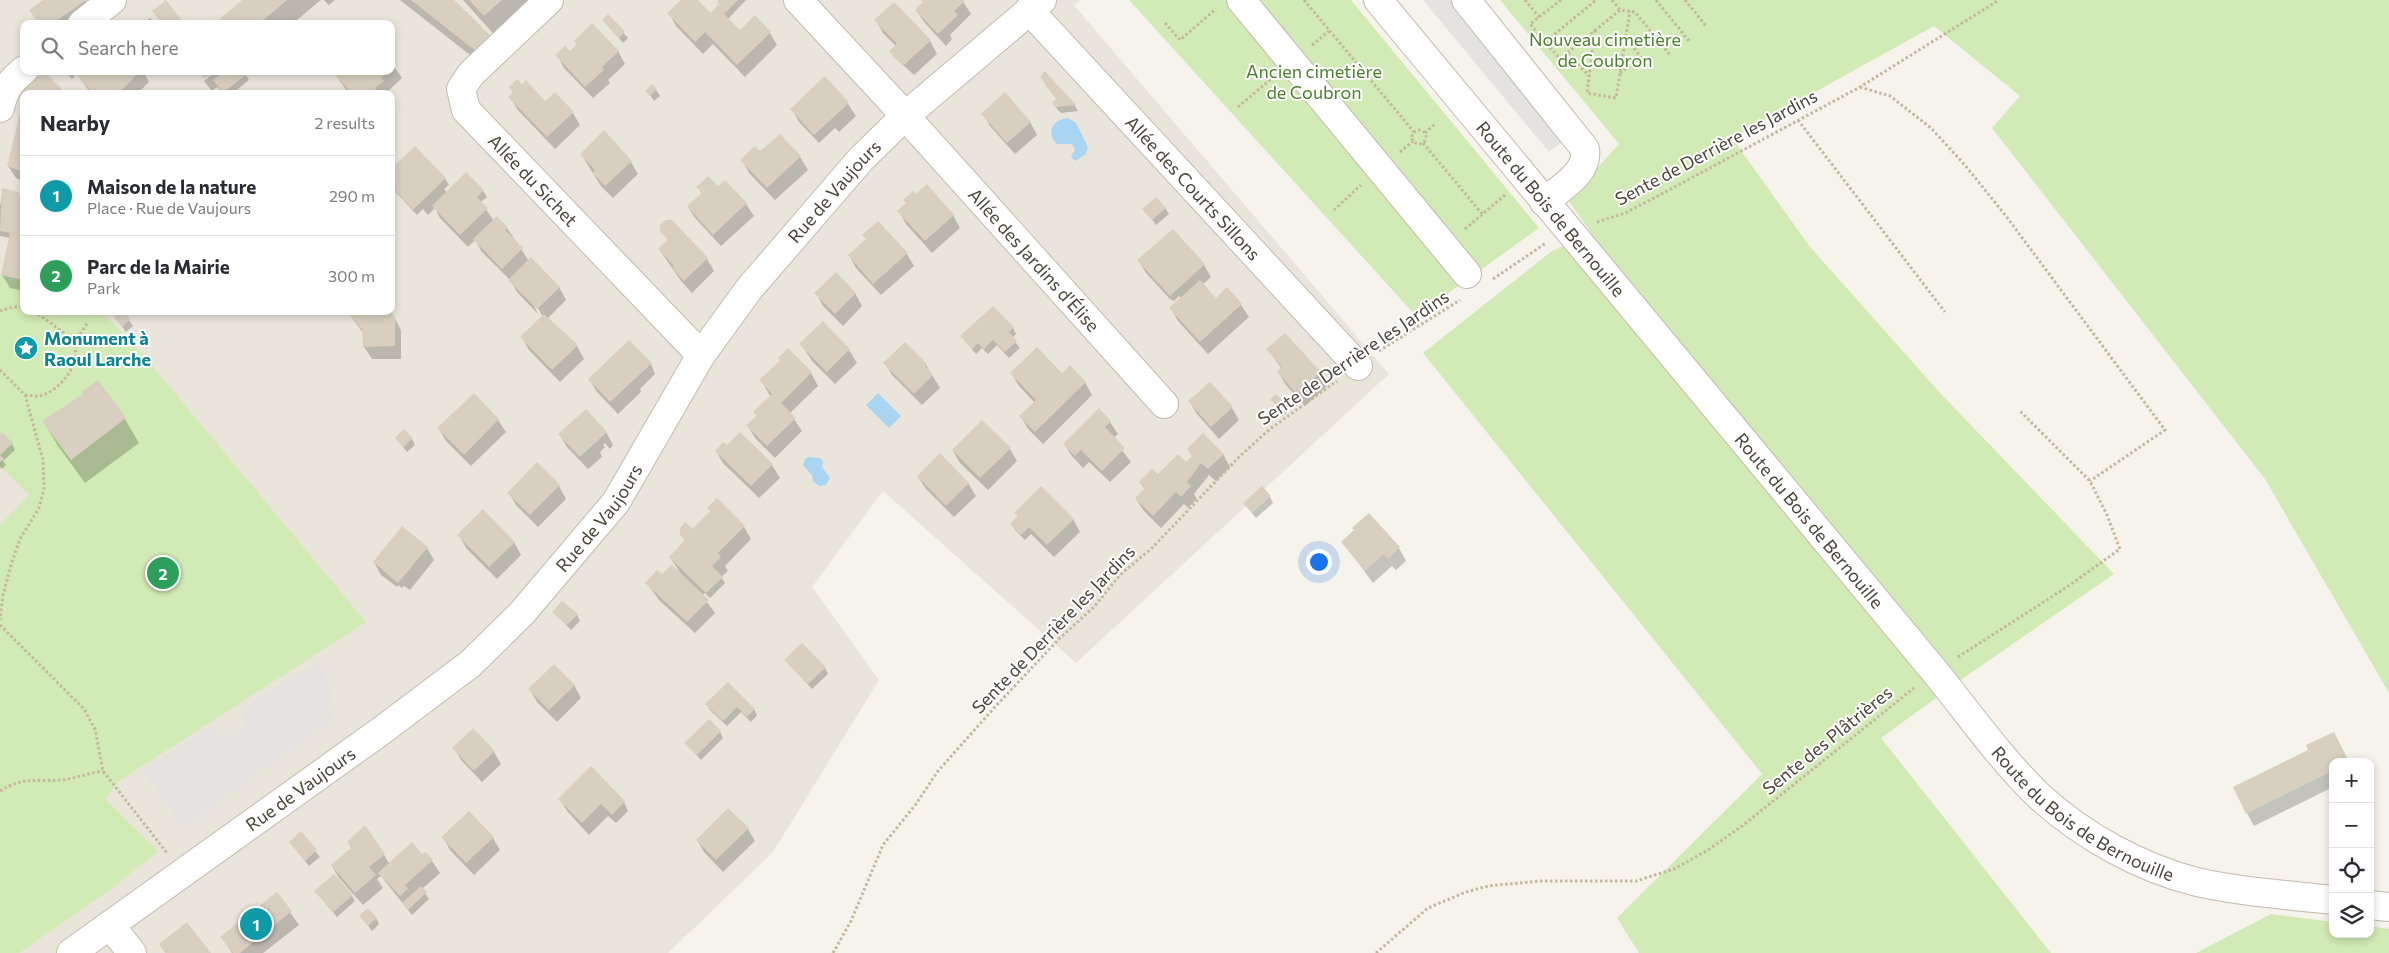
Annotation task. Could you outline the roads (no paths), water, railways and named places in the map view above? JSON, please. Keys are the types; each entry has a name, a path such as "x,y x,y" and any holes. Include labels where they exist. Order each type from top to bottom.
{"street":[{"path":"87,20 112,0"},
{"name":"Allée du Sichet","path":"549,0 471,74 461,89 466,110 701,355"},
{"name":"Allée des Jardins d'Élise","path":"798,0 1164,404"},
{"name":"Route du Bois de Bernouille","path":"1378,0 1936,672 1998,751 2038,795 2059,813 2110,846 2136,860 2196,882 2244,890 2329,900"},
{"path":"1466,0 1584,149 1586,157 1581,170 1544,202"},
{"path":"1230,3 1292,62 1473,284"},
{"name":"Rue de Vaujours","path":"71,953 381,731 470,664 522,614 616,502 701,355 749,289 861,159 905,116 1035,5"},
{"name":"Allée des Courts Sillons","path":"1035,5 1358,366"},
{"path":"2374,905 2389,907"},
{"path":"110,925 132,953"}],"water":[{"path":"1068,118 1076,123 1088,147 1086,154 1075,161 1071,157 1075,150 1072,144 1057,144 1053,140 1051,131 1058,121"},
{"path":"878,393 901,416 889,428 866,405"},
{"path":"808,457 820,458 823,461 822,467 830,478 826,485 819,486 813,481 812,475 803,465"}],"place":[{"name":"Monument à Raoul Larche","path":"26,348"},
{"name":"Parc de la Mairie","path":"163,573"},
{"name":"Maison de la nature","path":"256,924"}],"park label":[{"name":"Nouveau cimetière de Coubron","path":"1605,49"},
{"name":"Ancien cimetière de Coubron","path":"1314,81"}]}
